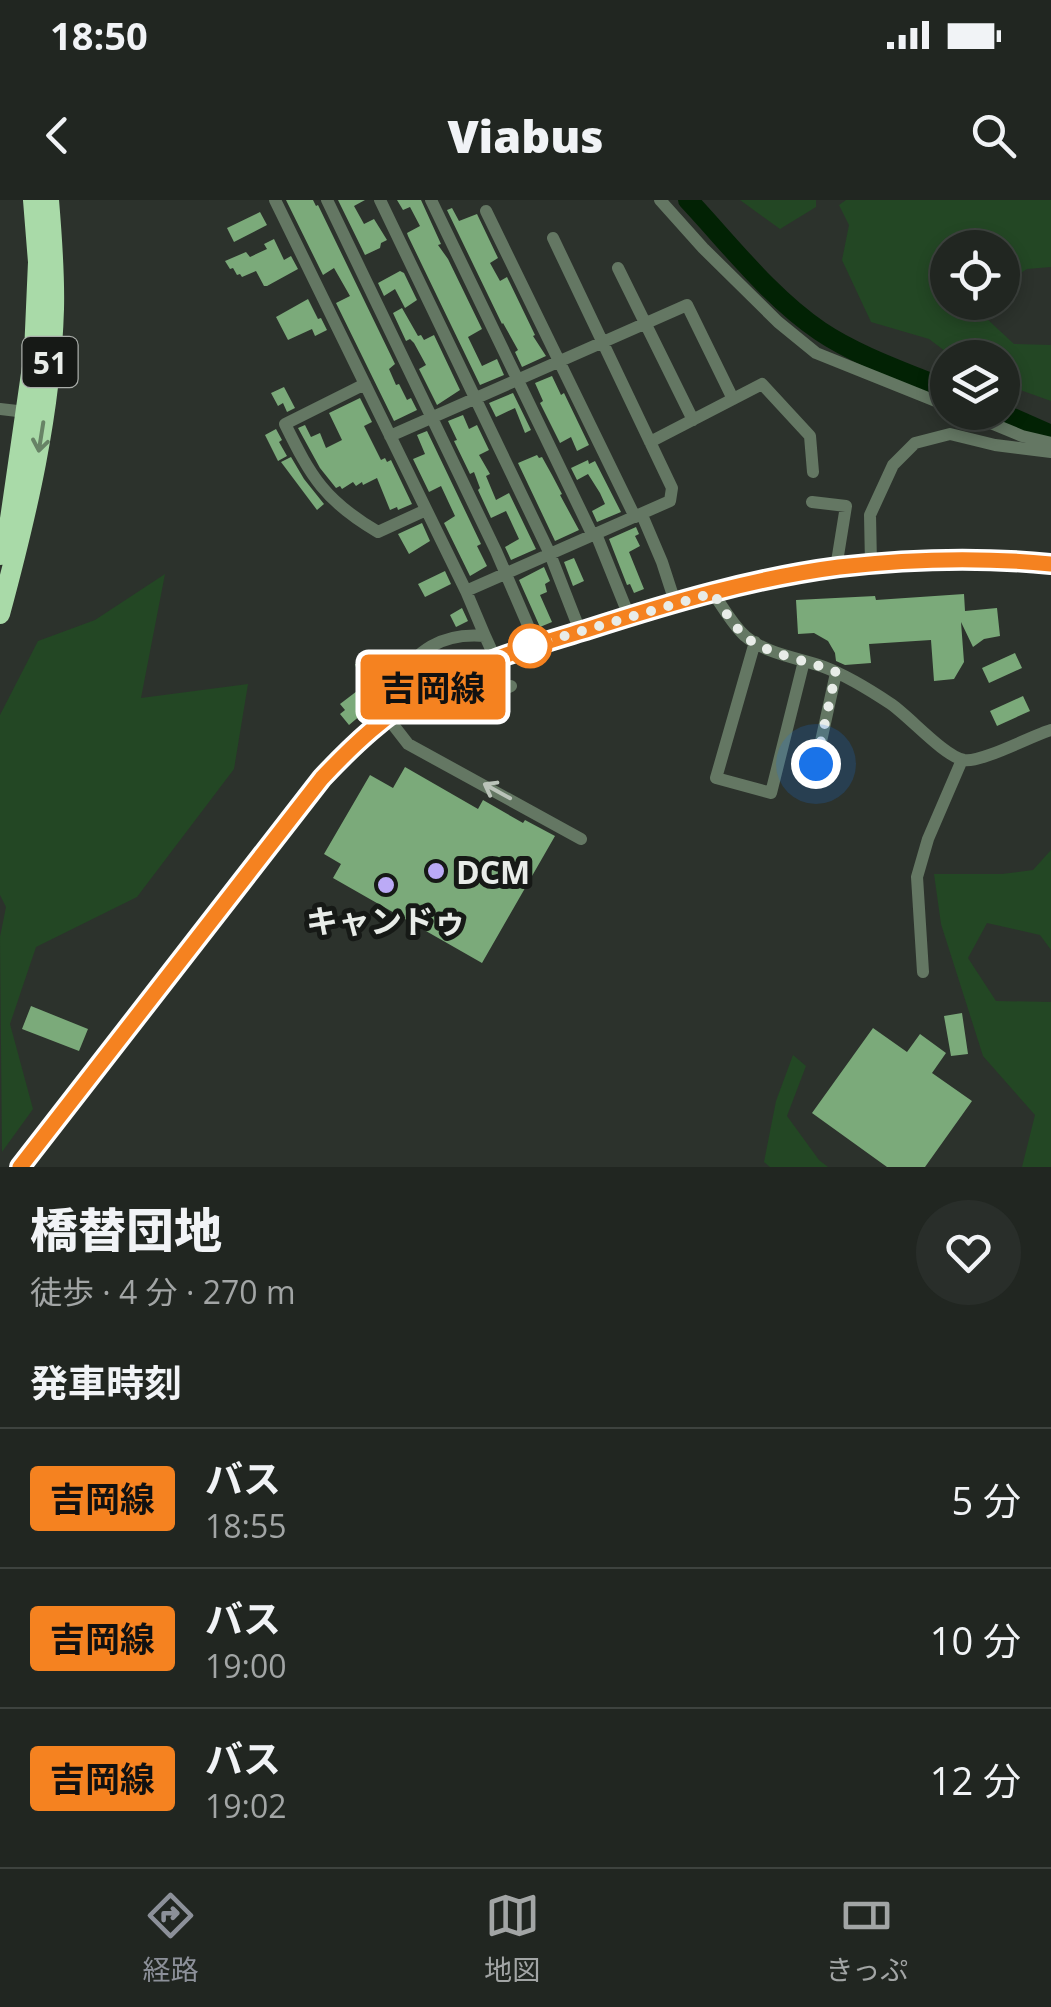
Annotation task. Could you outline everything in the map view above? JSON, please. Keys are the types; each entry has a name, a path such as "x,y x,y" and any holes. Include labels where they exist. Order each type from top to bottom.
{"highway":[{"name":"51","path":"0,614 17,520 34,353 38,262 33,200"},
{"name":"51","path":"0,555 17,520 38,456 51,349 54,262 49,200"}],"street":[{"path":"275,200 466,592 486,636 500,691 511,686"},
{"path":"327,200 536,644"},
{"path":"380,200 550,554 580,631"},
{"path":"431,200 594,535 629,616"},
{"path":"660,200 778,322 816,353 930,399"},
{"path":"486,211 662,562 675,602"},
{"path":"466,592 670,501 672,488 553,238"},
{"path":"618,268 693,420"},
{"path":"390,436 687,305 733,399"},
{"path":"365,384 285,424 308,472 346,513 378,532 426,510"},
{"path":"650,442 762,384 810,436 812,472"},
{"path":"0,409 26,412"},
{"path":"1008,430 1051,443"},
{"path":"872,564 870,515 894,465 915,443 950,434 994,445 1051,452"},
{"path":"812,502 846,506 836,568"},
{"path":"20,1167 322,778 387,717 424,692 492,659 713,593 872,564 970,560 1051,564"},
{"path":"713,593 736,626 754,642 856,681 910,718 946,752 962,760 979,760 1051,730"},
{"path":"391,685 410,660 431,644 472,635 486,636"},
{"path":"754,642 716,778 771,793 804,660"},
{"path":"816,764 836,672"},
{"path":"387,717 408,744 582,839"},
{"path":"924,972 917,877 928,839 962,760"}],"green space":[{"path":"740,200 816,200 816,207 780,229"},
{"path":"846,200 1051,200 1051,267 1020,273 1020,230 930,230 930,320 988,320 1010,340 930,340 871,322 842,260 849,225 839,205"},
{"path":"1020,344 1051,345 1051,401 1020,390"},
{"path":"165,574 141,698 248,684 234,769 137,897 36,947 10,1024 33,1109 2,1152 0,937 6,907 0,895 0,715 38,641 95,620"},
{"path":"1051,850 1051,950 1040,935 987,923 968,958 996,1001 1051,1002 1051,1167 1022,1167 1035,1115 983,1056 941,924 934,874 1033,870"},
{"path":"793,1055 806,1066 787,1116 828,1167 770,1167 764,1162 776,1101"}],"building":[{"path":"286,200 313,200 318,205 395,364 389,369 396,385 399,384 407,400 411,398 417,410 394,421 336,303 350,296 334,268 323,275"},
{"path":"338,200 365,200 354,206 364,224 374,219 387,240 380,248 365,255"},
{"path":"397,200 421,200 441,244 438,245 482,329 468,337 482,366 497,359 504,375 480,385 408,236 420,226 410,207 403,210"},
{"path":"446,208 452,208 459,221 477,214 498,258 490,263 500,281 507,277 546,356 522,367 515,352 518,350 502,324"},
{"path":"260,212 267,225 234,242 227,228"},
{"path":"274,239 284,260 291,256 298,269 267,286 256,271 242,277 225,261 246,252 250,257 267,249 264,244"},
{"path":"400,271 417,300 405,308 395,289 384,296 378,283"},
{"path":"308,299 327,330 315,336 312,329 288,340 276,317"},
{"path":"402,308 418,336 424,340 434,335 460,390 437,405 419,369 426,365 414,343 406,341 393,313"},
{"path":"552,376 589,445 577,451 571,437 560,443 540,403 543,401 535,383"},
{"path":"284,387 295,408 287,412 283,403 278,406 271,393"},
{"path":"513,393 531,430 525,433 515,408 496,417 489,403"},
{"path":"360,398 372,422 364,426 381,460 391,460 412,504 398,510 390,510 377,478 363,485 353,482 336,488 298,428 305,425 311,437 320,433 326,448 342,440 329,413"},
{"path":"463,415 469,429 477,425 489,450 479,455 490,474 486,476 496,500 509,493 536,549 511,560 505,547 519,539 506,511 491,518 474,472 470,474 454,441 457,440 448,421"},
{"path":"276,429 287,456 278,461 265,435"},
{"path":"427,431 481,544 477,546 487,566 470,576 444,523 455,516 441,486 429,492 413,459 425,454 417,435"},
{"path":"537,455 542,457 579,530 555,541 518,463"},
{"path":"291,457 324,504 317,510 281,462"},
{"path":"588,460 589,464 595,461 621,512 597,522 592,511 605,504 600,493 588,474 577,480 571,468"},
{"path":"422,523 430,541 409,554 398,534"},
{"path":"636,527 640,546 629,552 644,589 634,593 609,539"},
{"path":"574,558 584,581 573,586 564,562"},
{"path":"544,567 550,581 545,584 547,592 540,595 552,622 540,627 519,580"},
{"path":"445,571 451,584 425,597 418,584"},
{"path":"964,594 965,611 997,608 1000,636 984,639 973,647 961,622 964,662 954,679 934,681 931,640 869,644 871,663 845,665 836,661 828,641 814,633 798,634 796,600"},
{"path":"462,608 468,621 456,627 450,615"},
{"path":"1015,653 1022,668 989,683 982,668"},
{"path":"370,659 375,676 360,681 355,664"},
{"path":"361,688 374,704 349,725 340,714 345,710 340,704"},
{"path":"1023,696 1030,711 997,726 990,711"},
{"name":"DCM","path":"405,767 478,809 483,800 555,836 482,963 333,878 341,864 324,854 370,775 393,788"},
{"path":"31,1006 88,1029 79,1051 22,1029"},
{"path":"962,1013 968,1054 951,1056 944,1016"},
{"path":"873,1028 907,1052 920,1034 946,1053 932,1073 972,1101 925,1167 887,1167 812,1113"}],"waterway":[{"path":"688,200 767,286 820,331 866,356 930,383"},
{"path":"1020,421 1051,435"}],"bus line":[{"name":"吉岡線","path":"20,1167 322,778 368,732 424,692 489,660 536,644 675,602 802,574 872,564 970,560 1051,564"}],"place":[{"name":"DCM","path":"436,871"},
{"name":"キャンドゥ","path":"386,885"}],"route":[{"path":"530,646 713,593 747,638 836,672 816,764"}]}
